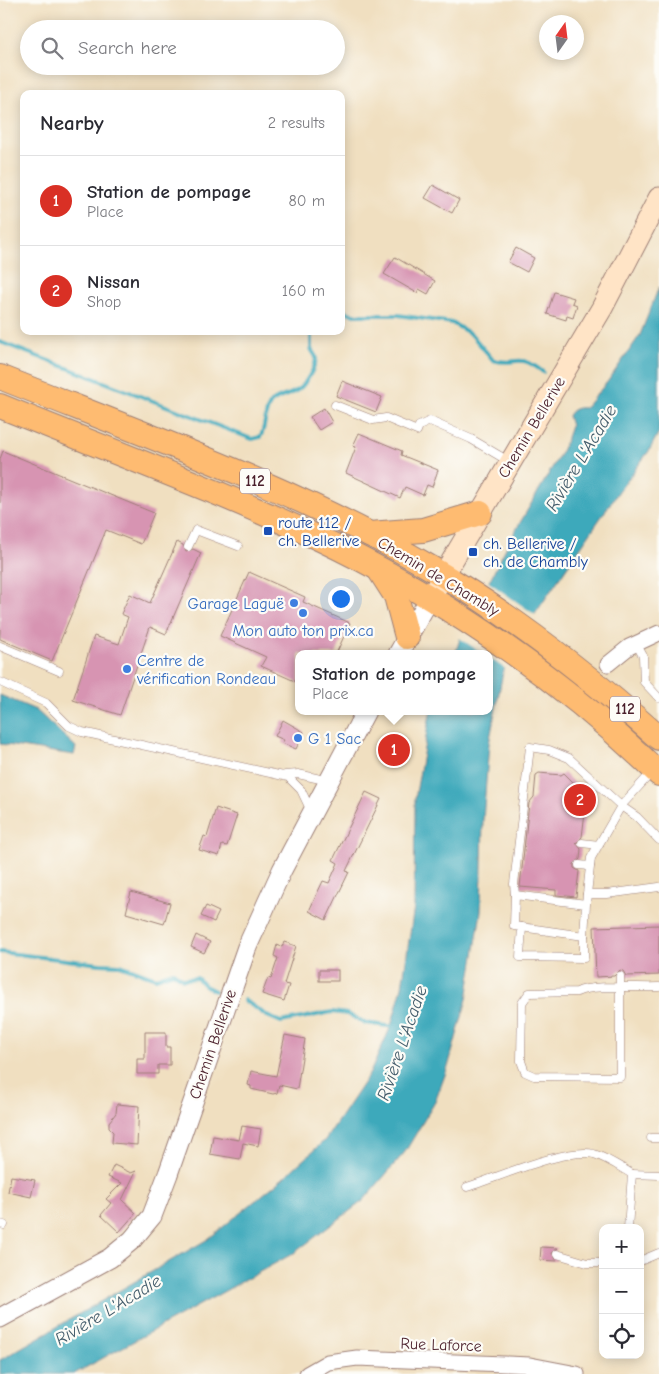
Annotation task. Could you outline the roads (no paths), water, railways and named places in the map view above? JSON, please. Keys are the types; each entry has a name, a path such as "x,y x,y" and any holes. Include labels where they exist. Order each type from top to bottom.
{"main road":[{"name":"Chemin Bellerive","path":"430,598 606,302 659,198"},
{"name":"Chemin de Chambly","path":"0,377 251,479 369,534 444,575 477,596 574,666 659,738"},
{"name":"Chemin de Chambly","path":"0,406 280,521 379,569 430,598 518,657 590,712 657,772"},
{"path":"369,534 423,530 480,513"},
{"path":"379,569 396,596 403,646"}],"street":[{"name":"Chemin Bellerive","path":"403,646 430,598"},
{"path":"608,664 636,643 659,633"},
{"name":"Chemin Bellerive","path":"0,1318 110,1258 132,1240 148,1223 166,1181 247,947 312,813 364,715"},
{"name":"Rue Laforce","path":"307,1374 324,1363 350,1358 502,1369 530,1365 576,1374"}],"lane":[{"path":"335,405 368,419 386,418 417,431 419,426 430,421 471,439 510,462"},
{"path":"188,547 196,530 238,546"},
{"path":"636,643 643,656 642,678 659,698"},
{"path":"0,646 59,671"},
{"path":"0,682 46,703 69,726 82,732 283,775 298,774 330,781"},
{"path":"584,936 514,926 515,876 530,747 549,750 569,758 621,806 637,817 659,840"},
{"path":"522,927 520,957 584,958 586,904 591,858 621,806 657,772"},
{"path":"283,775 296,784 312,813"},
{"path":"582,843 599,845"},
{"path":"579,865 590,866"},
{"path":"587,894 607,894 659,887"},
{"path":"516,895 586,904"},
{"path":"620,976 620,988 620,1077 534,1076 525,1072 521,1061 522,1004 525,996 536,992 577,992 584,989 620,988 659,987"},
{"path":"467,1187 549,1158 578,1153 600,1157 632,1174 659,1175"},
{"path":"628,1224 632,1174"},
{"path":"644,1259 659,1253"},
{"path":"557,1254 586,1264 599,1263"}],"water":[{"name":"Rivière L'Acadie","path":"659,287 659,432 649,451 619,491 535,614 503,672 489,744 483,820 481,912 467,999 448,1067 435,1102 405,1152 363,1201 294,1253 74,1374 0,1374 0,1360 208,1239 282,1179 325,1140 370,1073 391,1026 402,987 414,907 415,799 430,715 493,715 493,650 456,650 460,639 510,540 563,449 571,426 569,414 575,409 585,408 608,381 640,335"},
{"path":"0,695 36,710 76,747 74,755 0,744"}],"waterway":[{"path":"345,311 354,315 398,315 452,323 471,334 493,360 527,362 543,372"},
{"path":"0,342 252,439 260,437 271,403 299,389 309,376 316,357 311,349 311,335"},
{"path":"0,952 120,965 156,978 173,972 183,979 197,978 205,986 215,991"},
{"name":"Rivière L'Acadie","path":"244,1000 267,1016 281,1022 332,1012 347,1014 365,1023 394,1027"}],"place":[{"name":"route 112 / ch. Bellerive","path":"268,531"},
{"name":"ch. Bellerive / ch. de Chambly","path":"473,552"},
{"name":"Garage Laguë","path":"294,603"},
{"name":"Mon auto ton prix.ca","path":"303,613"},
{"name":"Centre de vérification Rondeau","path":"127,669"},
{"name":"G 1 Sac","path":"298,738"},
{"name":"Station de pompage","path":"394,750"},
{"name":"Nissan","path":"580,800"}]}
